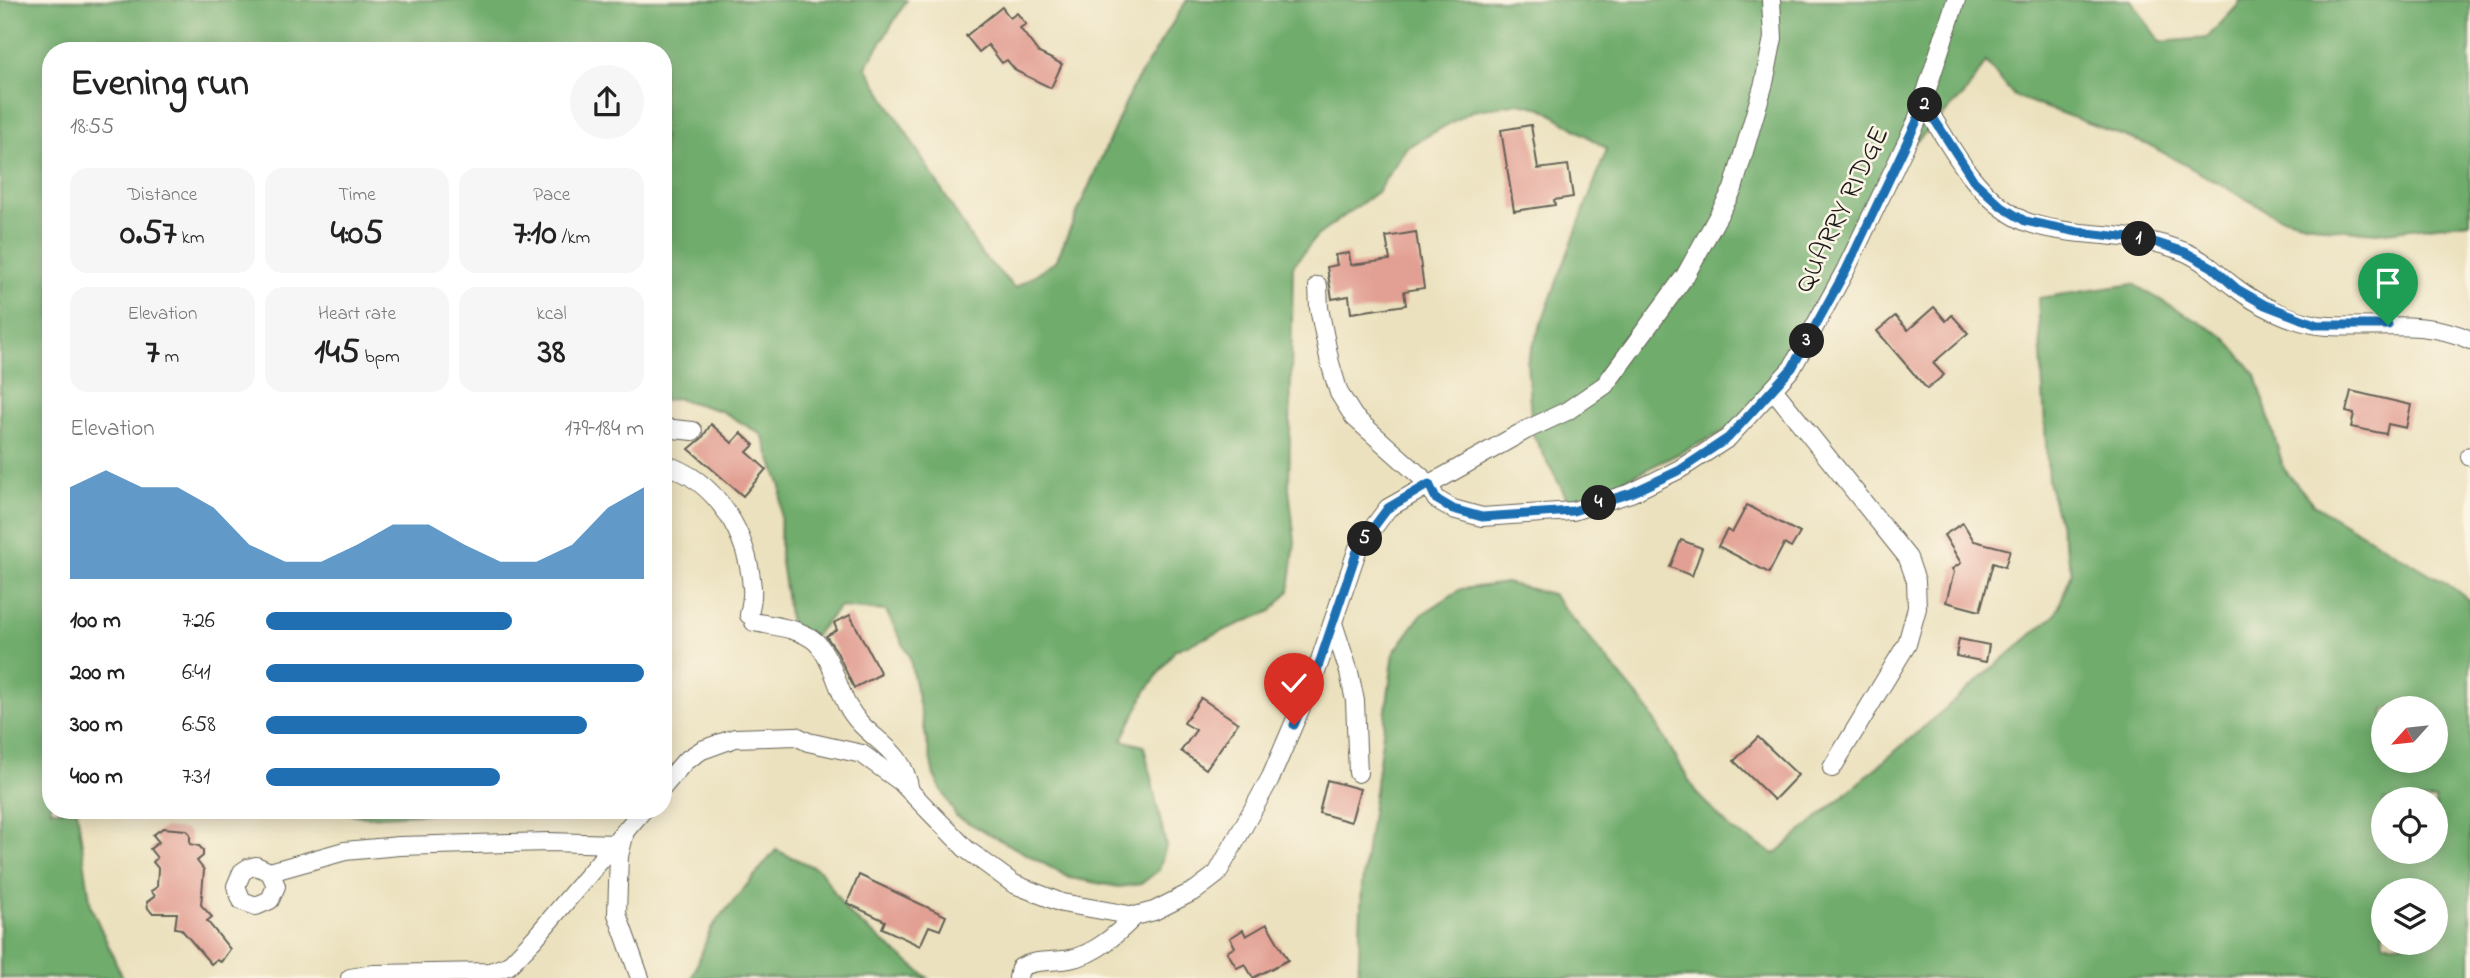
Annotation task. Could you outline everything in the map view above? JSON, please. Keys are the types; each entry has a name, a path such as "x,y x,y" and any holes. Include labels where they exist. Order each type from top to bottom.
{"street":[{"path":"672,776 685,761 702,750 734,738 796,736 808,742 862,754 883,767 910,791 965,849 1014,884 1062,903 1135,916 1173,903 1196,890 1217,874 1271,778 1316,673 1358,548 1388,508 1527,430 1567,411 1605,385 1685,276 1733,189 1764,83 1773,38 1772,0"},
{"name":"QUARRY RIDGE","path":"1318,286 1322,321 1339,393 1354,417 1429,484 1436,499 1453,509 1482,517 1573,511 1631,493 1680,470 1728,438 1792,368 1846,270 1916,123 1956,0"},
{"path":"1923,102 1974,181 2002,207 2025,221 2078,232 2148,240 2185,252 2212,267 2237,289 2265,305 2317,325 2388,325 2438,331 2470,340"},
{"path":"1773,389 1908,558 1916,581 1917,608 1907,644 1832,768"},
{"path":"672,429 693,431"},
{"path":"672,466 706,488 728,511 744,546 752,589 752,619 807,635 817,643 849,707 869,732 897,756 904,768 910,791"},
{"path":"1333,623 1355,701 1358,773"},
{"path":"350,978 374,974 490,972 508,966 636,819"},
{"path":"270,872 345,851 400,846 620,839"},
{"path":"620,839 617,914 640,978"},
{"path":"1018,978 1020,968 1027,964 1071,959 1087,954 1113,938 1135,916"}],"green space":[{"path":"0,0 907,0 866,67 981,254 1015,288 1056,261 1132,88 1187,0 2131,0 2160,42 2207,38 2240,0 2470,0 2470,222 2377,233 2326,228 2277,216 2151,146 2014,96 1986,62 1965,94 1900,157 1750,419 1571,506 1532,433 1527,361 1607,149 1542,108 1519,103 1472,111 1406,148 1377,192 1317,236 1293,266 1289,488 1295,542 1289,591 1272,611 1175,650 1145,693 1122,740 1144,746 1166,846 1159,870 1141,884 1119,887 1070,878 956,816 934,776 909,655 886,611 839,607 807,645 791,628 780,556 781,487 762,435 721,411 672,399 672,42 42,42 42,819 78,819 91,907 123,978 0,978"},
{"path":"2133,284 2225,337 2256,375 2284,469 2314,505 2449,585 2470,601 2470,978 1358,978 1362,885 1394,652 1421,615 1461,589 1506,583 1552,594 1646,706 1697,794 1732,830 1775,854 2056,614 2072,572 2048,481 2038,298"},
{"path":"776,850 820,870 848,913 928,978 692,978 711,928"}],"building":[{"path":"1002,7 1010,18 1017,13 1026,24 1020,28 1039,53 1062,64 1051,88 1016,71 1007,60 1002,63 988,45 979,52 966,36"},
{"path":"1531,125 1538,169 1568,165 1573,197 1554,200 1555,205 1514,211 1501,130"},
{"path":"1416,232 1424,288 1404,291 1406,305 1351,313 1349,296 1332,299 1327,267 1337,265 1335,255 1349,253 1351,265 1390,260 1386,237"},
{"path":"1934,307 1946,321 1952,315 1968,333 1933,363 1944,375 1927,389 1877,331 1895,316 1908,330"},
{"path":"2351,391 2411,405 2406,428 2388,424 2386,434 2351,427 2354,414 2346,412"},
{"path":"711,424 732,443 741,433 754,445 747,452 766,469 743,496 689,449 702,438"},
{"path":"1747,505 1800,533 1791,548 1784,544 1769,573 1718,546 1727,530 1732,533"},
{"path":"1963,523 1974,541 2010,550 2005,567 1993,563 1980,611 1946,602 1954,572 1952,569 1961,563 1944,535"},
{"path":"1681,540 1702,548 1692,576 1670,567"},
{"path":"850,615 881,674 854,688 836,650 826,636 837,630 834,623"},
{"path":"1959,639 1989,645 1986,662 1956,656"},
{"path":"1201,698 1238,723 1206,769 1181,751 1196,730 1184,723"},
{"path":"1758,737 1798,775 1774,800 1734,761"},
{"path":"1327,780 1360,789 1351,822 1319,813"},
{"path":"163,828 186,830 190,834 190,844 203,850 203,856 197,861 204,870 201,905 212,917 207,921 230,949 221,962 216,960 211,964 181,929 175,928 177,913 152,913 148,908 147,902 155,896 151,891 157,887 158,868 153,862 157,858 150,849 159,842 153,835"},
{"path":"859,875 946,916 940,930 929,926 920,946 882,928 885,921 847,903"},
{"path":"1267,924 1288,960 1253,978 1245,964 1237,968 1227,952 1235,947 1230,938 1243,930 1246,936"}],"route":[{"path":"1294,725 1316,673 1358,548 1388,508 1429,484 1436,499 1453,509 1482,517 1573,511 1631,493 1680,470 1728,438 1792,368 1846,270 1916,123 1923,102 1974,181 2002,207 2025,221 2051,228 2148,240 2185,252 2212,267 2237,289 2265,305 2317,325 2388,325"}]}
